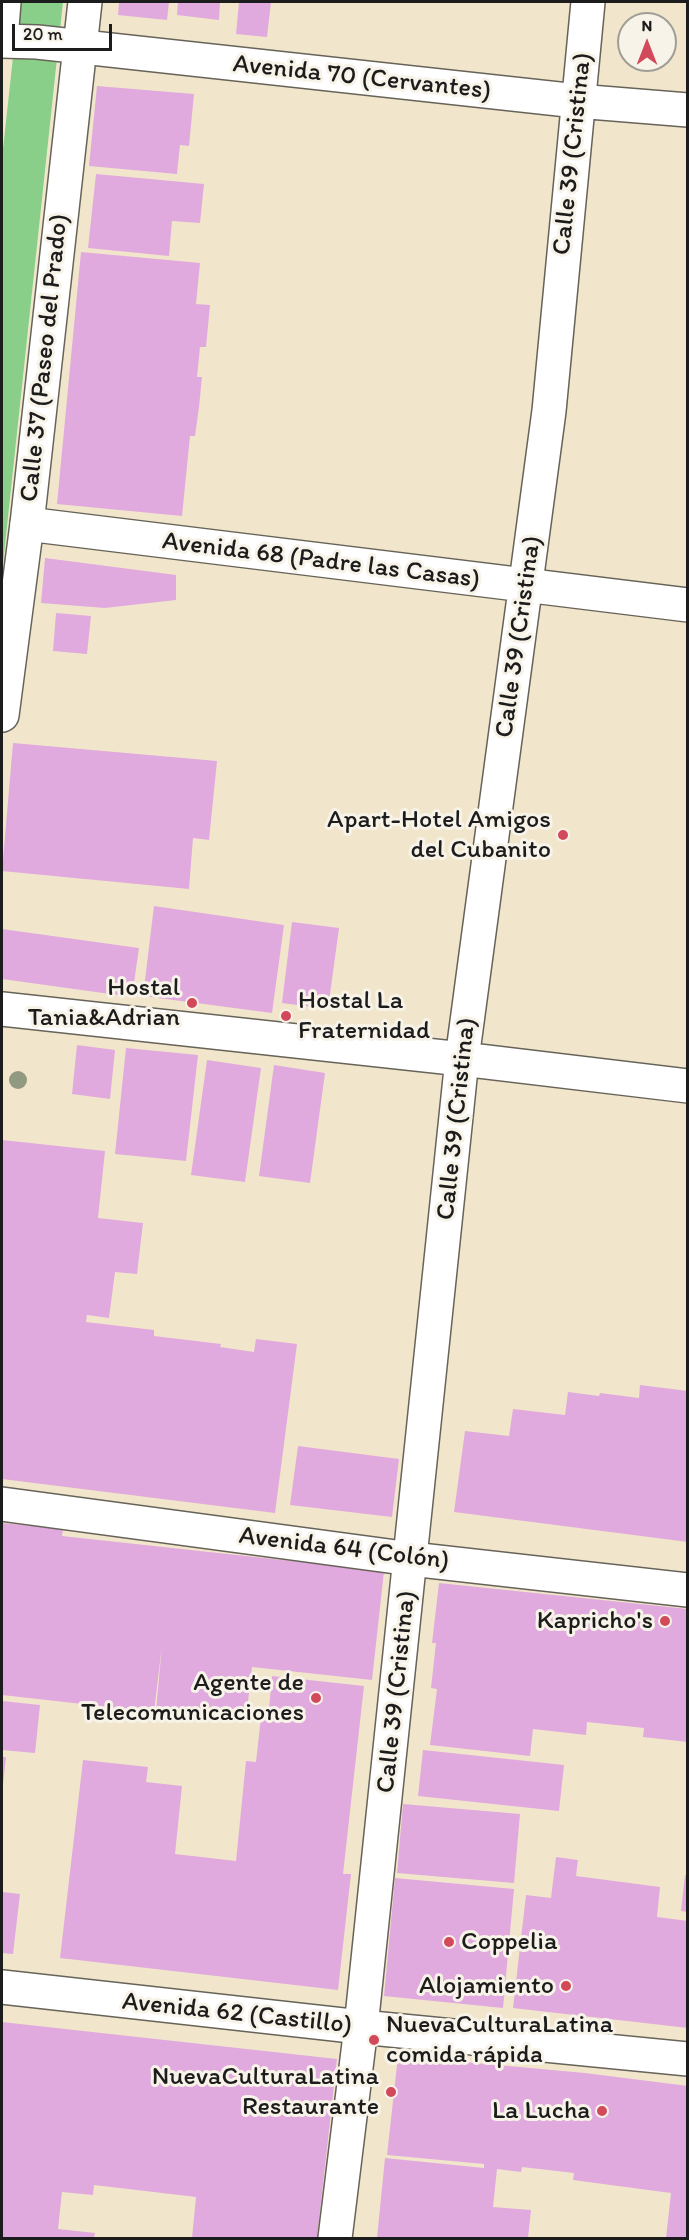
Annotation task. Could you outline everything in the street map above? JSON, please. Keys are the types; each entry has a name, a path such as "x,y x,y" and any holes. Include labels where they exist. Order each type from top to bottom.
{"street":[{"path":"2,27 4,2"},
{"name":"Calle 37 (Paseo del Prado)","path":"2,715 27,524 84,2"},
{"name":"Calle 39 (Cristina)","path":"335,2238 361,2027 462,1059 549,411 588,2"},
{"name":"Avenida 70 (Cervantes)","path":"2,41 37,42 687,110"},
{"name":"Avenida 68 (Padre las Casas)","path":"27,524 687,605"},
{"path":"2,1009 687,1086"},
{"name":"Avenida 64 (Colón)","path":"2,1504 411,1558 687,1590"},
{"name":"Avenida 62 (Castillo)","path":"2,1988 687,2059"}],"green space":[{"path":"19,2 63,2 2,573 2,158"}],"building":[{"path":"119,2 169,2 167,20 118,15"},
{"path":"178,2 220,2 219,20 177,15"},
{"path":"239,2 271,2 267,37 236,34"},
{"path":"97,86 194,94 189,146 180,145 177,174 89,166"},
{"path":"96,174 204,184 200,223 172,221 169,256 88,248"},
{"path":"81,252 200,263 196,304 210,305 206,347 200,347 197,377 202,377 199,407 195,436 190,436 182,516 57,504"},
{"path":"45,558 176,575 176,600 105,608 41,603"},
{"path":"56,613 91,616 87,654 53,651"},
{"path":"13,743 217,761 209,840 193,838 189,889 2,871"},
{"path":"154,906 284,925 272,1013 143,996"},
{"path":"292,922 339,928 328,1009 282,1003"},
{"path":"2,929 139,948 132,997 2,979"},
{"path":"77,1045 115,1050 110,1099 72,1094"},
{"path":"126,1048 198,1055 186,1161 115,1154"},
{"path":"207,1060 261,1068 245,1182 191,1175"},
{"path":"274,1065 325,1073 310,1183 259,1176"},
{"path":"2,1140 105,1151 98,1218 143,1223 137,1274 115,1272 109,1318 87,1315 86,1322 154,1330 154,1336 221,1344 220,1347 254,1352 256,1339 297,1344 275,1513 2,1479"},
{"path":"640,1385 688,1391 688,1542 454,1512 465,1431 509,1436 513,1409 565,1415 568,1392 639,1398"},
{"path":"298,1446 399,1459 392,1517 290,1505"},
{"path":"2,1523 63,1529 62,1536 384,1571 372,1680 252,1667 246,1719 156,1711 162,1645 154,1712 2,1695"},
{"path":"439,1583 688,1609 688,1742 643,1737 644,1728 587,1722 586,1735 533,1729 530,1756 430,1745 437,1689 431,1688 436,1643 432,1643"},
{"path":"272,1676 364,1686 343,1874 351,1874 338,1990 60,1958 83,1760 148,1767 146,1782 182,1786 175,1854 236,1861 246,1761 256,1762 262,1708 269,1709"},
{"path":"2,1701 40,1705 35,1753 2,1750"},
{"path":"423,1750 564,1765 559,1811 418,1796"},
{"path":"2,1757 6,1757 3,1785 2,1785"},
{"path":"403,1804 520,1814 514,1883 397,1873"},
{"path":"556,1857 578,1860 576,1876 660,1887 657,1917 688,1921 688,2028 513,2008 526,1895 551,1898"},
{"path":"685,1875 688,1876 688,1912 681,1911"},
{"name":"Coppelia","path":"395,1878 514,1889 503,2008 384,1996"},
{"path":"2,1892 20,1894 13,1954 2,1953"},
{"path":"2,2022 337,2059 317,2238 192,2238 196,2197 94,2185 93,2195 62,2192 58,2229 95,2233 94,2238 2,2238"},
{"path":"398,2056 585,2073 688,2086 688,2238 666,2238 671,2193 573,2180 574,2173 522,2167 521,2172 497,2169 493,2207 531,2210 528,2238 377,2238 385,2158 484,2168 484,2164 387,2155"}],"place":[{"name":"Apart-Hotel Amigos del Cubanito","path":"563,835"},
{"name":"Hostal Tania&Adrian","path":"192,1003"},
{"name":"Hostal La Fraternidad","path":"286,1016"},
{"name":"Kapricho's","path":"665,1621"},
{"name":"Agente de Telecomunicaciones","path":"316,1698"},
{"name":"Coppelia","path":"449,1942"},
{"name":"Alojamiento","path":"566,1986"},
{"name":"NuevaCulturaLatina comida rápida","path":"374,2040"},
{"name":"NuevaCulturaLatina Restaurante","path":"391,2092"},
{"name":"La Lucha","path":"602,2111"}]}
